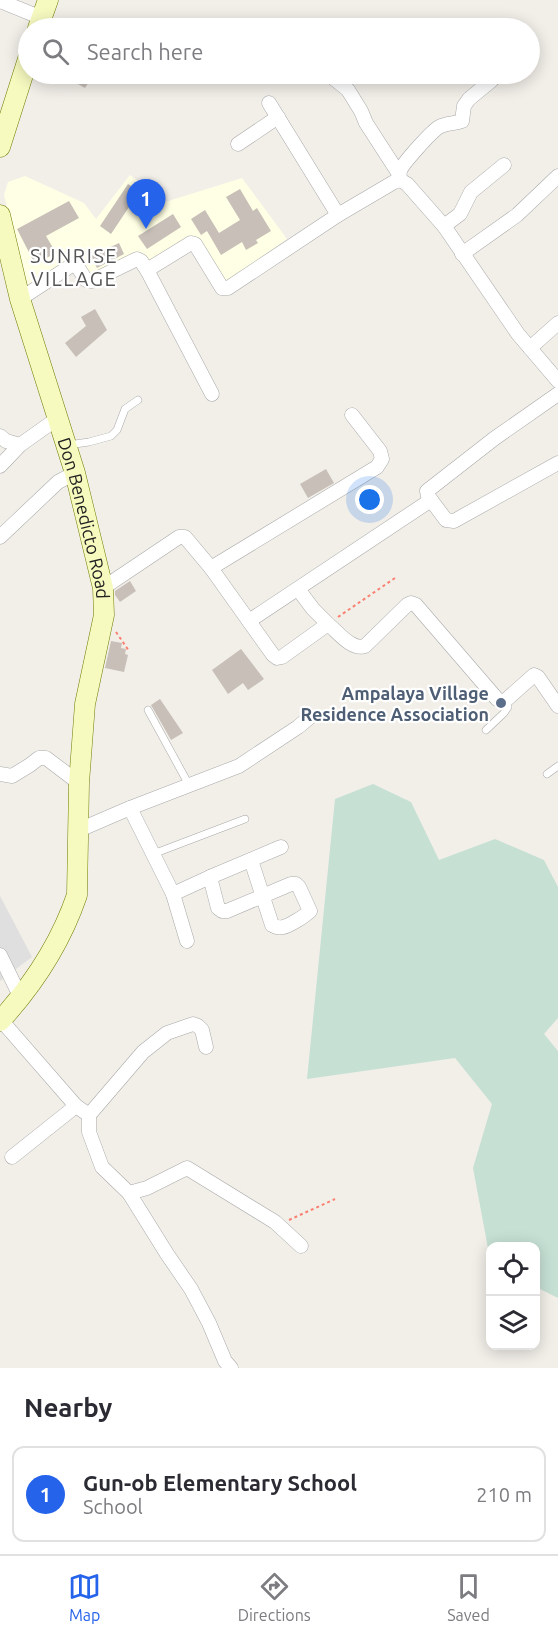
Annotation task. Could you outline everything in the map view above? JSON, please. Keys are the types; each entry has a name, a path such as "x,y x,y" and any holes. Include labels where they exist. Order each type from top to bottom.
{"street":[{"path":"0,1 43,16"},
{"path":"0,147 20,84"},
{"path":"341,84 348,90 400,177 444,226 530,348 558,381"},
{"path":"147,270 188,244 195,244 222,288 228,288 338,215 394,182 400,177 401,169 408,158 434,130 462,121 463,110 469,99 487,84"},
{"path":"268,103 338,215"},
{"path":"238,144 278,117"},
{"path":"444,226 460,214 471,192 504,165"},
{"path":"462,254 517,215 558,176"},
{"name":"Don Benedicto Road","path":"0,215 20,299 75,473 103,588 104,615 85,704 79,783 77,896 46,963 1,1020"},
{"path":"20,299 72,265 77,266 89,281 137,259 147,270 212,394"},
{"path":"530,348 558,323"},
{"path":"558,394 538,406 427,491 428,496 446,520 454,521 558,463"},
{"path":"211,568 377,467 382,459 380,451 352,415"},
{"path":"0,466 20,445 58,418"},
{"path":"0,436 6,441 20,445"},
{"path":"0,537 58,482 75,473"},
{"path":"249,621 432,500"},
{"path":"103,588 179,537 185,537 211,568 277,658 282,657 328,624"},
{"path":"298,589 328,624 353,646 360,648 365,646 407,604 416,605 497,699 506,700 534,675 538,677 558,706"},
{"path":"79,830 239,766 310,717"},
{"path":"0,774 12,776 39,758 46,758 79,783"},
{"path":"130,808 173,894 187,941"},
{"path":"173,894 281,846"},
{"path":"210,877 218,908 222,910 227,911 264,896 251,860"},
{"path":"0,955 20,996"},
{"path":"1,1020 76,1106 89,1115"},
{"path":"206,1047 202,1030 193,1024 167,1033 143,1052 89,1115 89,1132 102,1167 129,1193 190,1288 209,1323 225,1361 231,1368"},
{"path":"12,1157 76,1106"},
{"path":"129,1193 147,1188 187,1168 278,1225 301,1246"}],"lane":[{"path":"66,445 111,436 117,430 124,409 138,400"},
{"path":"486,730 504,713 508,707 506,700"},
{"path":"148,710 189,785"},
{"path":"547,774 558,766"},
{"path":"153,854 245,819"}],"path":[{"path":"328,624 395,578"},
{"path":"278,1225 335,1199"}],"shaded area":[{"path":"130,175 165,202 242,178 287,239 225,282 202,242 184,239 151,261 135,255 88,275 75,257 27,285 4,195 8,182 25,176 84,203 96,219"},
{"path":"373,784 411,802 439,860 495,839 544,860 558,887 558,1018 544,1034 558,1051 558,1298 540,1289 540,1242 487,1242 473,1168 492,1104 455,1058 307,1079 335,799"},
{"path":"0,896 32,957 0,981"}],"building":[{"path":"128,184 159,204 152,214 133,201 111,234 100,226"},
{"path":"240,189 253,211 257,208 271,231 256,240 258,243 246,250 242,242 221,255 207,231 201,235 191,219 205,210 219,233 240,220 226,197"},
{"path":"69,201 79,218 46,236 56,253 35,264 17,229"},
{"path":"173,214 181,227 147,249 138,236"},
{"path":"119,243 124,254 97,268 91,256"},
{"path":"95,309 107,330 76,357 65,343 86,326 81,317"},
{"path":"326,469 334,483 308,498 300,484"},
{"path":"130,581 136,591 120,602 115,591"},
{"path":"111,641 122,643 121,648 126,649 125,654 128,655 124,672 105,668"},
{"path":"241,649 264,679 248,690 243,683 228,694 212,670"},
{"path":"160,699 183,733 171,740 151,705"}],"place":[{"name":"Gun-ob Elementary School","path":"146,229"},
{"name":"Ampalaya Village Residence Association","path":"501,703"}],"district":[{"name":"SUNRISE VILLAGE","path":"74,266"}]}
